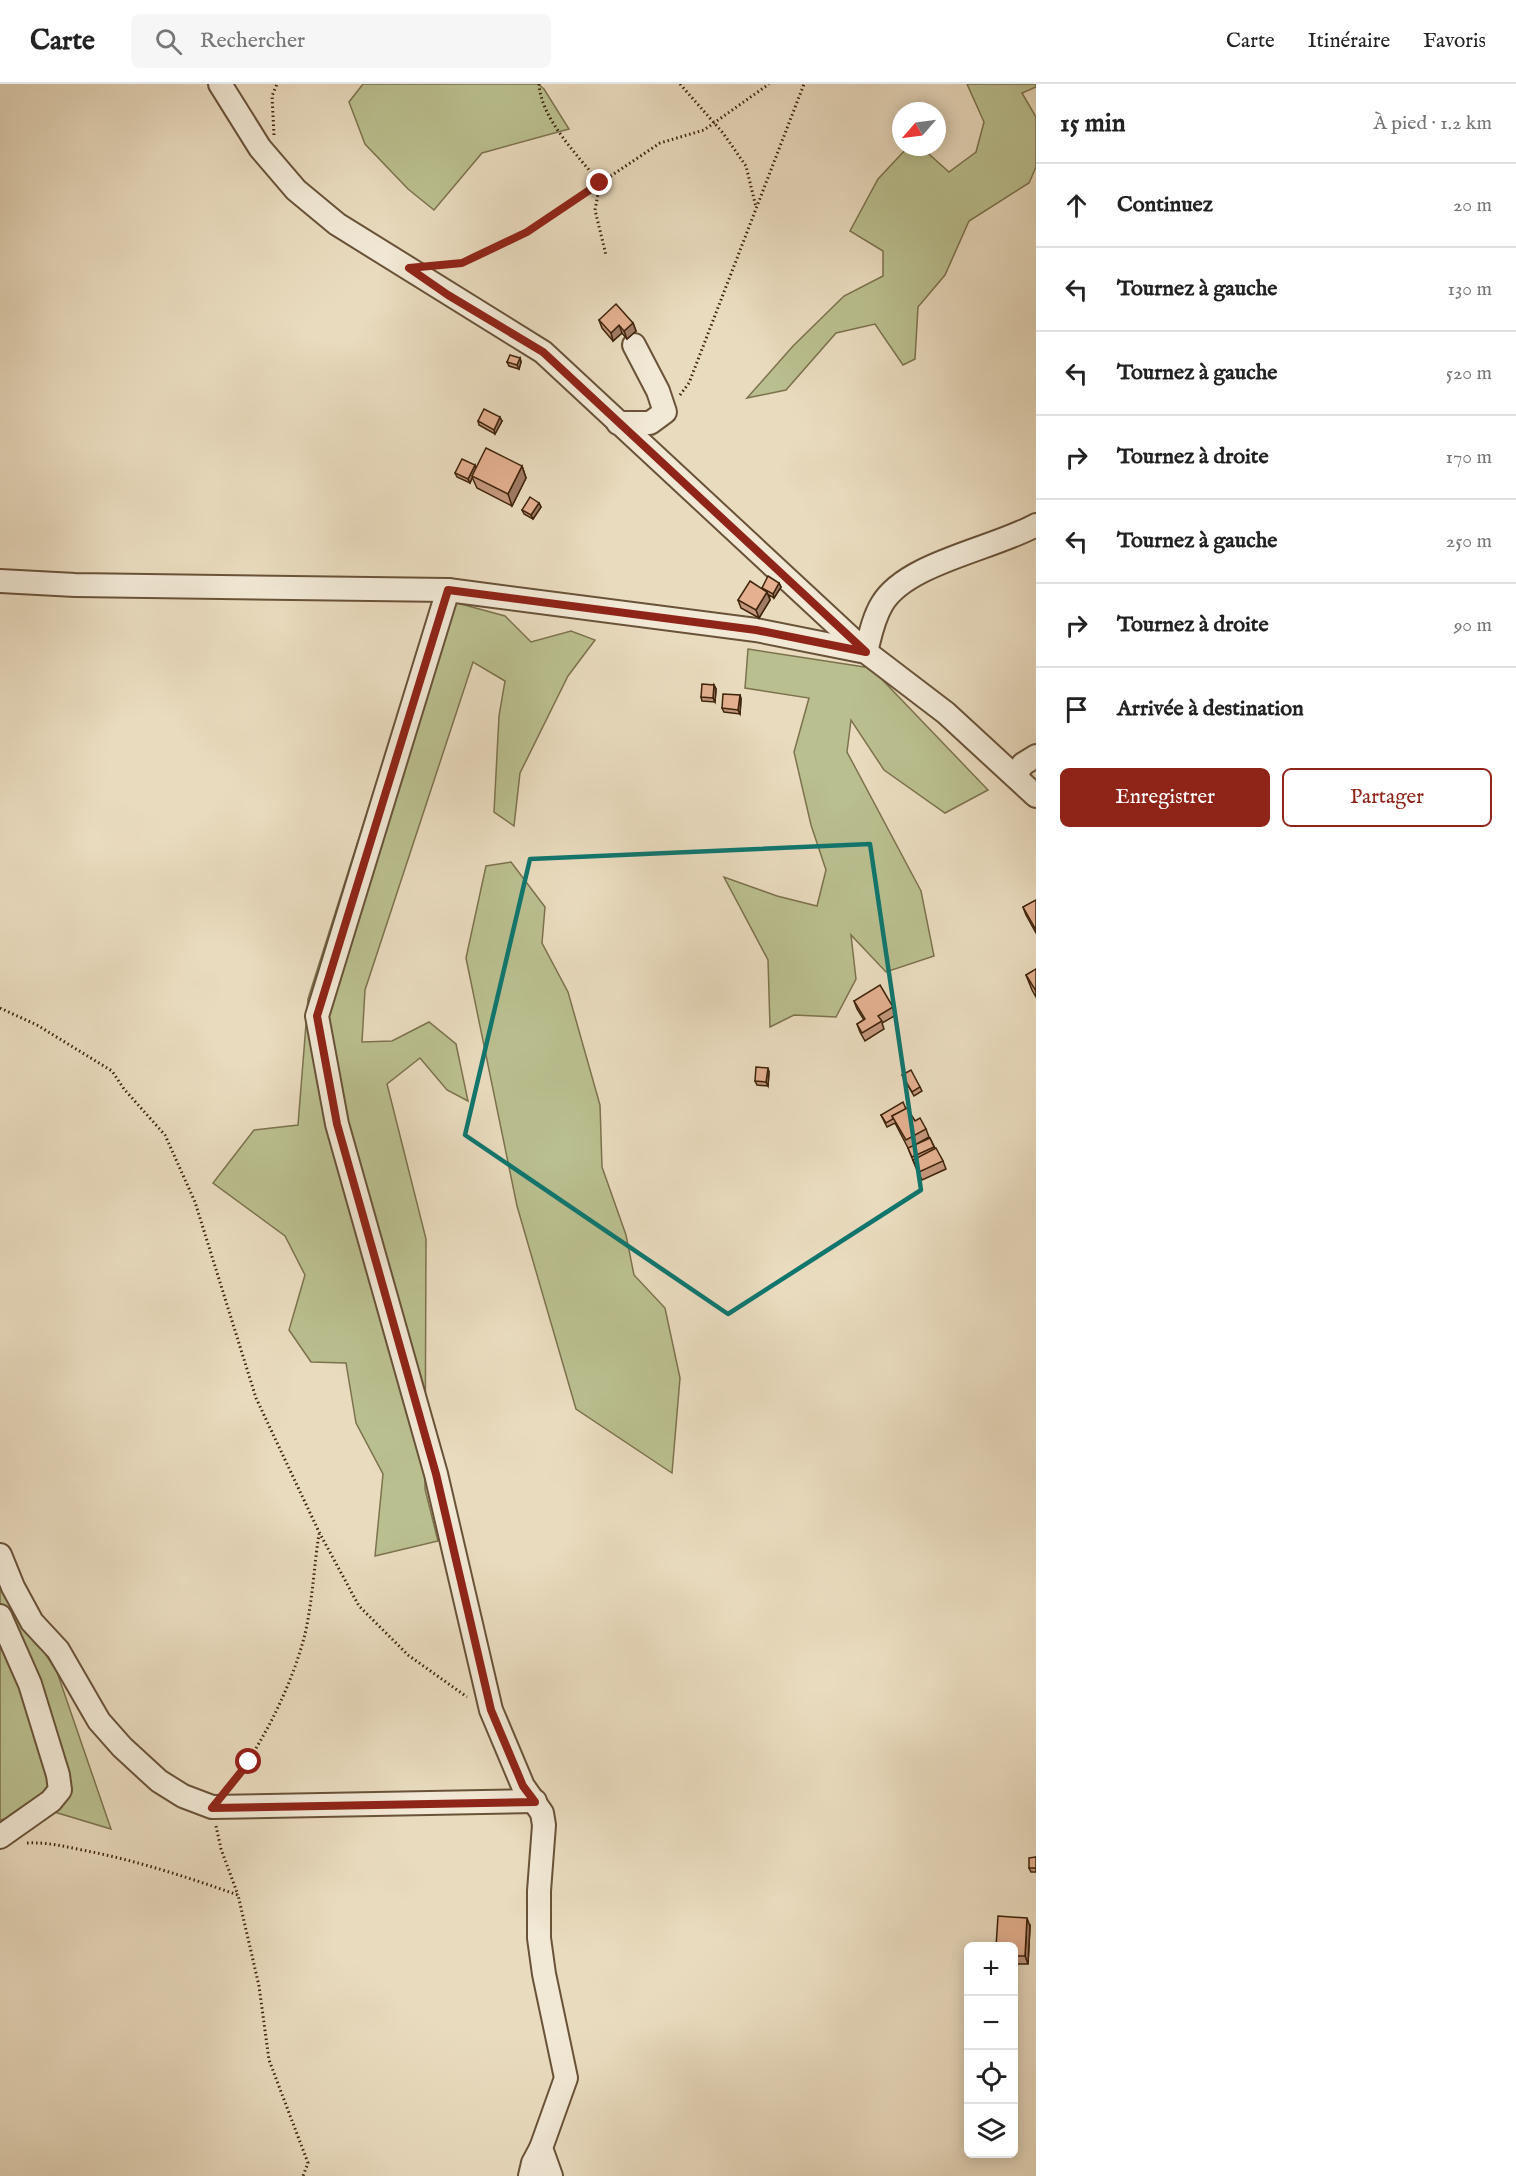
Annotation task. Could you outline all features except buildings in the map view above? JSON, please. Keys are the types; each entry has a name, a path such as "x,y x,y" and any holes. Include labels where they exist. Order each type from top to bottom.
{"street":[{"path":"220,84 260,148 296,190 337,224 543,352 866,652 946,713 1036,796"},
{"path":"618,423 650,423 665,412 658,391 634,345"},
{"path":"866,652 871,630 882,603 901,583 920,571 1016,536 1036,525"},
{"path":"0,581 75,585 448,590 756,630 866,652"},
{"path":"448,590 317,1016 337,1124 436,1474 491,1710 523,1786 542,1813 544,1825 539,1891 539,1938 544,1974 566,2078 530,2176"},
{"path":"1015,776 1023,764 1036,756"},
{"path":"0,1555 32,1622 58,1650 99,1721 122,1747 159,1781 183,1796 212,1808 535,1802"},
{"path":"0,1616 30,1683 58,1775 60,1790 10,1840"},
{"path":"541,2148 551,2176"}],"path":[{"path":"276,166 272,96 278,84"},
{"path":"539,84 539,97 553,122 600,183 595,210 606,255"},
{"path":"680,84 723,133 746,166 756,208"},
{"path":"409,268 462,263 527,232 660,143 704,130 769,84"},
{"path":"665,412 670,409 689,383 804,84"},
{"path":"0,1008 44,1029 112,1071 124,1089 165,1135 195,1202 256,1398 319,1532 359,1606 408,1655 462,1694 491,1710"},
{"path":"303,2176 308,2163 269,2060 259,1986 238,1895 220,1849 212,1808 249,1762 283,1696 304,1638 319,1532"},
{"path":"10,1840 41,1842 110,1855 191,1878 238,1895"}],"highlighted area":[{"path":"870,844 921,1190 728,1314 465,1135 530,859"}],"green space":[{"path":"363,84 538,84 544,89 569,129 482,153 434,210 408,189 365,144 349,102"},
{"path":"967,84 1036,84 1036,87 1022,93 1036,117 1036,167 1029,183 969,221 945,275 918,307 915,359 903,365 875,324 836,333 786,390 747,398 793,346 844,296 883,276 883,251 850,231 878,179 900,156 931,156 949,172 976,152 984,122"},
{"path":"435,597 505,616 531,642 571,631 595,640 568,676 520,773 514,826 494,812 499,716 505,681 473,662 365,990 362,1042 392,1041 429,1022 456,1044 468,1101 447,1090 420,1058 387,1084 426,1239 425,1489 438,1541 375,1556 383,1474 356,1423 346,1363 311,1362 289,1330 305,1275 285,1236 213,1183 254,1130 298,1125 308,999"},
{"path":"748,649 871,668 988,790 945,813 884,770 851,720 847,752 921,891 934,956 886,972 851,935 856,979 836,1017 794,1015 770,1027 768,960 724,877 777,896 817,906 826,870 811,825 794,752 809,698 745,688"},
{"path":"511,862 545,907 542,943 568,992 600,1105 602,1167 626,1235 634,1275 665,1308 680,1378 672,1473 576,1409 517,1206 466,958 486,866"},
{"path":"0,1570 14,1605 57,1672 111,1829 51,1811 0,1820"}],"route":[{"path":"249,1762 212,1808 535,1802 523,1786 491,1710 436,1474 337,1124 317,1016 448,590 756,630 866,652 721,520 543,352 448,295 409,268 462,263 527,232 600,183"}]}
